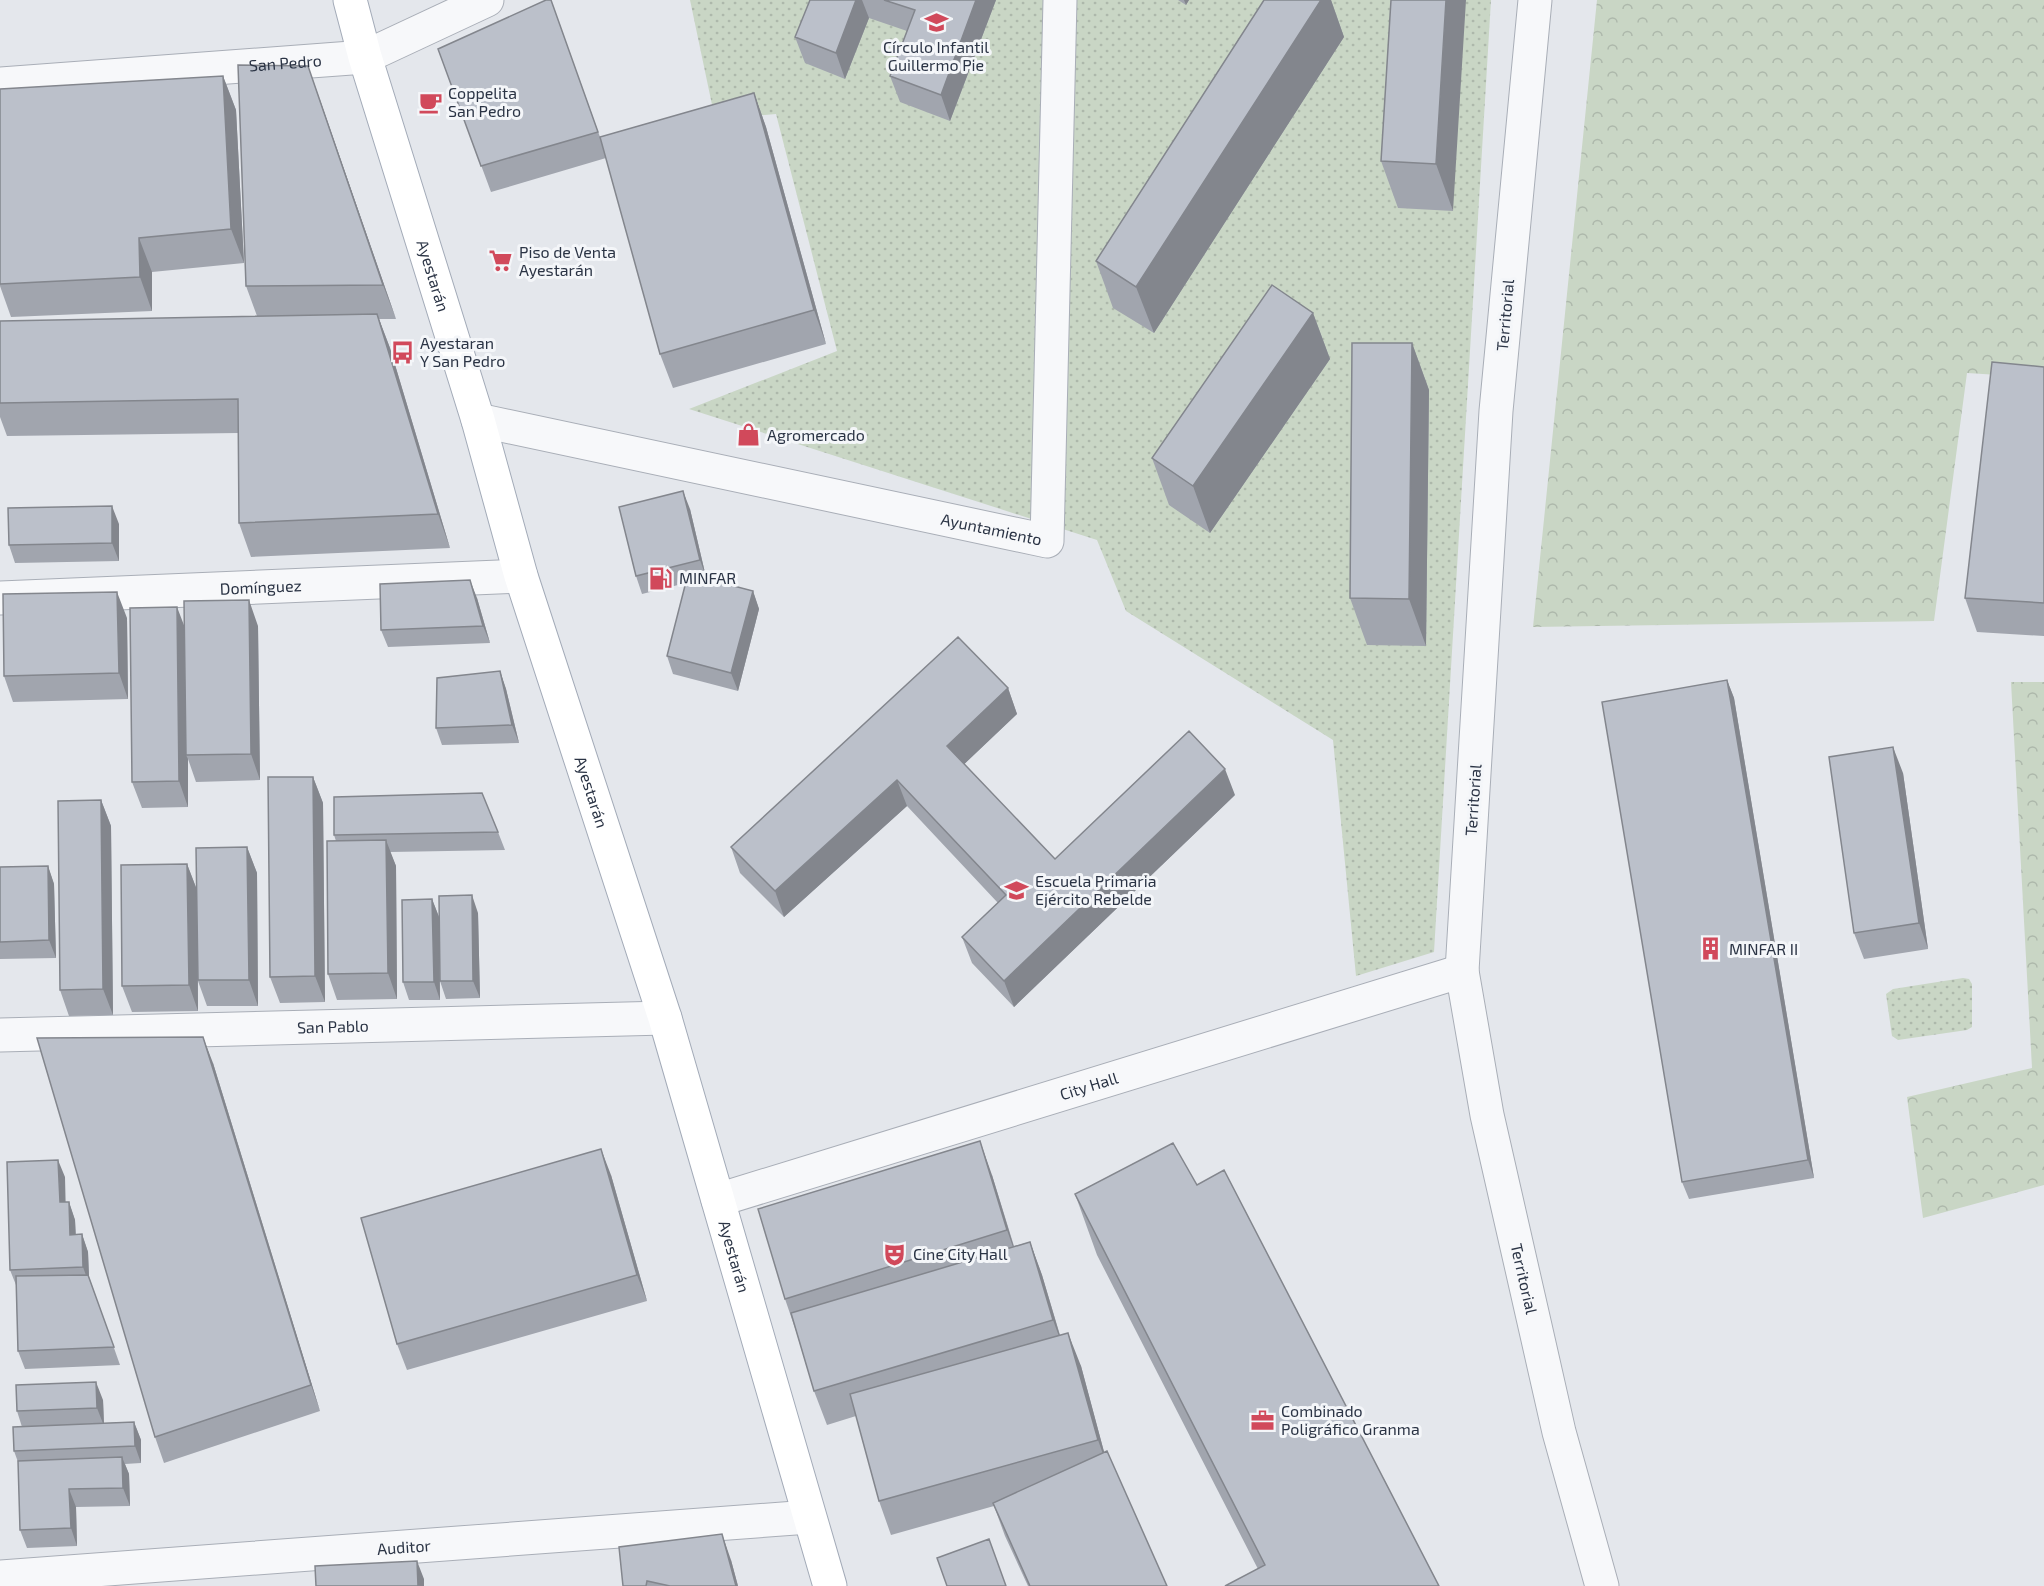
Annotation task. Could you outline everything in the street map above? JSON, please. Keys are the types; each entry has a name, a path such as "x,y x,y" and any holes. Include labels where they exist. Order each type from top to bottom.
{"main road":[{"name":"Ayestarán","path":"350,0 365,57 478,420 521,576 664,1018 830,1586"}],"street":[{"name":"San Pedro","path":"0,84 365,57 487,0"},
{"name":"Ayuntamiento","path":"478,420 1047,541 1060,0"},
{"name":"Territorial","path":"1535,0 1496,411 1462,971 1487,1115 1534,1326 1602,1586"},
{"name":"Domínguez","path":"0,598 521,576"},
{"name":"City Hall","path":"718,1200 1462,971"},
{"name":"San Pablo","path":"0,1035 664,1018"},
{"name":"Auditor","path":"0,1577 809,1517"}],"green space":[{"path":"690,0 1491,0 1434,952 1356,976 1333,740 1126,611 1097,540 689,409 837,351 776,114 715,119"},
{"path":"1597,0 2044,0 2044,378 1967,373 1934,621 1533,627"},
{"path":"2011,682 2044,682 2044,1185 1923,1218 1907,1097 2032,1068"},
{"path":"1969,979 1972,984 1972,1027 1967,1030 1898,1040 1892,1036 1886,994 1893,989"}],"building":[{"path":"546,0 551,0 598,132 481,166 438,49"},
{"path":"810,0 856,0 836,53 795,37"},
{"path":"884,0 976,0 941,95 890,76 915,10"},
{"path":"1264,0 1321,0 1136,287 1096,261"},
{"path":"1391,0 1446,0 1436,164 1381,161"},
{"path":"238,65 308,66 383,285 246,286"},
{"path":"223,76 231,229 139,238 140,277 0,284 0,89"},
{"path":"754,93 814,310 660,354 600,137"},
{"path":"1272,285 1313,313 1193,486 1152,458"},
{"path":"377,314 438,514 239,523 238,399 0,403 0,321"},
{"path":"1352,343 1412,343 1409,599 1350,598"},
{"path":"1992,362 2044,367 2044,603 1965,598"},
{"path":"683,491 700,560 636,576 619,507"},
{"path":"112,506 112,543 9,545 8,508"},
{"path":"688,574 753,591 731,673 667,656"},
{"path":"470,580 483,626 381,630 380,584"},
{"path":"117,592 119,673 4,676 3,594"},
{"path":"249,600 251,754 186,755 184,601"},
{"path":"177,607 179,781 132,782 130,608"},
{"path":"958,637 1008,688 947,746 1055,859 1189,731 1225,769 1004,981 962,937 1006,895 897,780 775,891 731,847"},
{"path":"500,671 512,725 436,728 437,678"},
{"name":"MINFAR II","path":"1727,680 1808,1160 1682,1182 1602,702"},
{"path":"1893,747 1919,923 1854,933 1829,757"},
{"path":"268,777 313,777 315,976 270,977"},
{"path":"482,793 498,832 334,835 334,797"},
{"path":"101,800 103,989 60,990 58,801"},
{"path":"386,840 388,973 328,974 327,841"},
{"path":"247,847 249,980 198,980 196,848"},
{"path":"187,864 189,985 122,986 121,865"},
{"path":"48,866 49,940 0,942 0,867"},
{"path":"472,895 473,981 440,981 439,896"},
{"path":"432,899 434,982 403,982 402,900"},
{"path":"203,1037 311,1385 155,1437 37,1038"},
{"name":"Cine City Hall","path":"980,1141 1007,1230 785,1299 758,1209"},
{"name":"Combinado Poligráfico Granma","path":"1173,1143 1197,1185 1224,1170 1439,1586 1225,1586 1265,1565 1075,1194"},
{"path":"601,1149 637,1275 397,1344 361,1218"},
{"path":"58,1160 60,1202 69,1202 70,1235 82,1234 83,1267 10,1270 7,1162"},
{"path":"1030,1242 1053,1320 814,1391 791,1313"},
{"path":"88,1275 114,1347 18,1351 16,1276"},
{"path":"1068,1333 1098,1440 879,1501 850,1394"},
{"path":"96,1382 97,1408 17,1411 16,1385"},
{"path":"134,1422 135,1446 14,1451 13,1427"},
{"path":"1107,1451 1167,1586 1030,1586 993,1503"},
{"path":"122,1457 123,1488 69,1489 71,1528 20,1530 18,1461"},
{"path":"722,1534 736,1586 670,1586 647,1581 646,1586 623,1586 619,1547"},
{"path":"989,1539 1006,1586 947,1586 937,1558"},
{"path":"417,1561 418,1586 316,1586 315,1566"}],"place":[{"name":"Círculo Infantil Guillermo Pie","path":"936,22"},
{"name":"Coppelita San Pedro","path":"430,102"},
{"name":"Piso de Venta Ayestarán","path":"501,261"},
{"name":"Ayestaran Y San Pedro","path":"402,352"},
{"name":"Agromercado","path":"749,435"},
{"name":"MINFAR","path":"661,578"},
{"name":"Escuela Primaria Ejército Rebelde","path":"1017,890"},
{"name":"MINFAR II","path":"1711,949"},
{"name":"Cine City Hall","path":"895,1254"},
{"name":"Combinado Poligráfico Granma","path":"1263,1420"}]}
